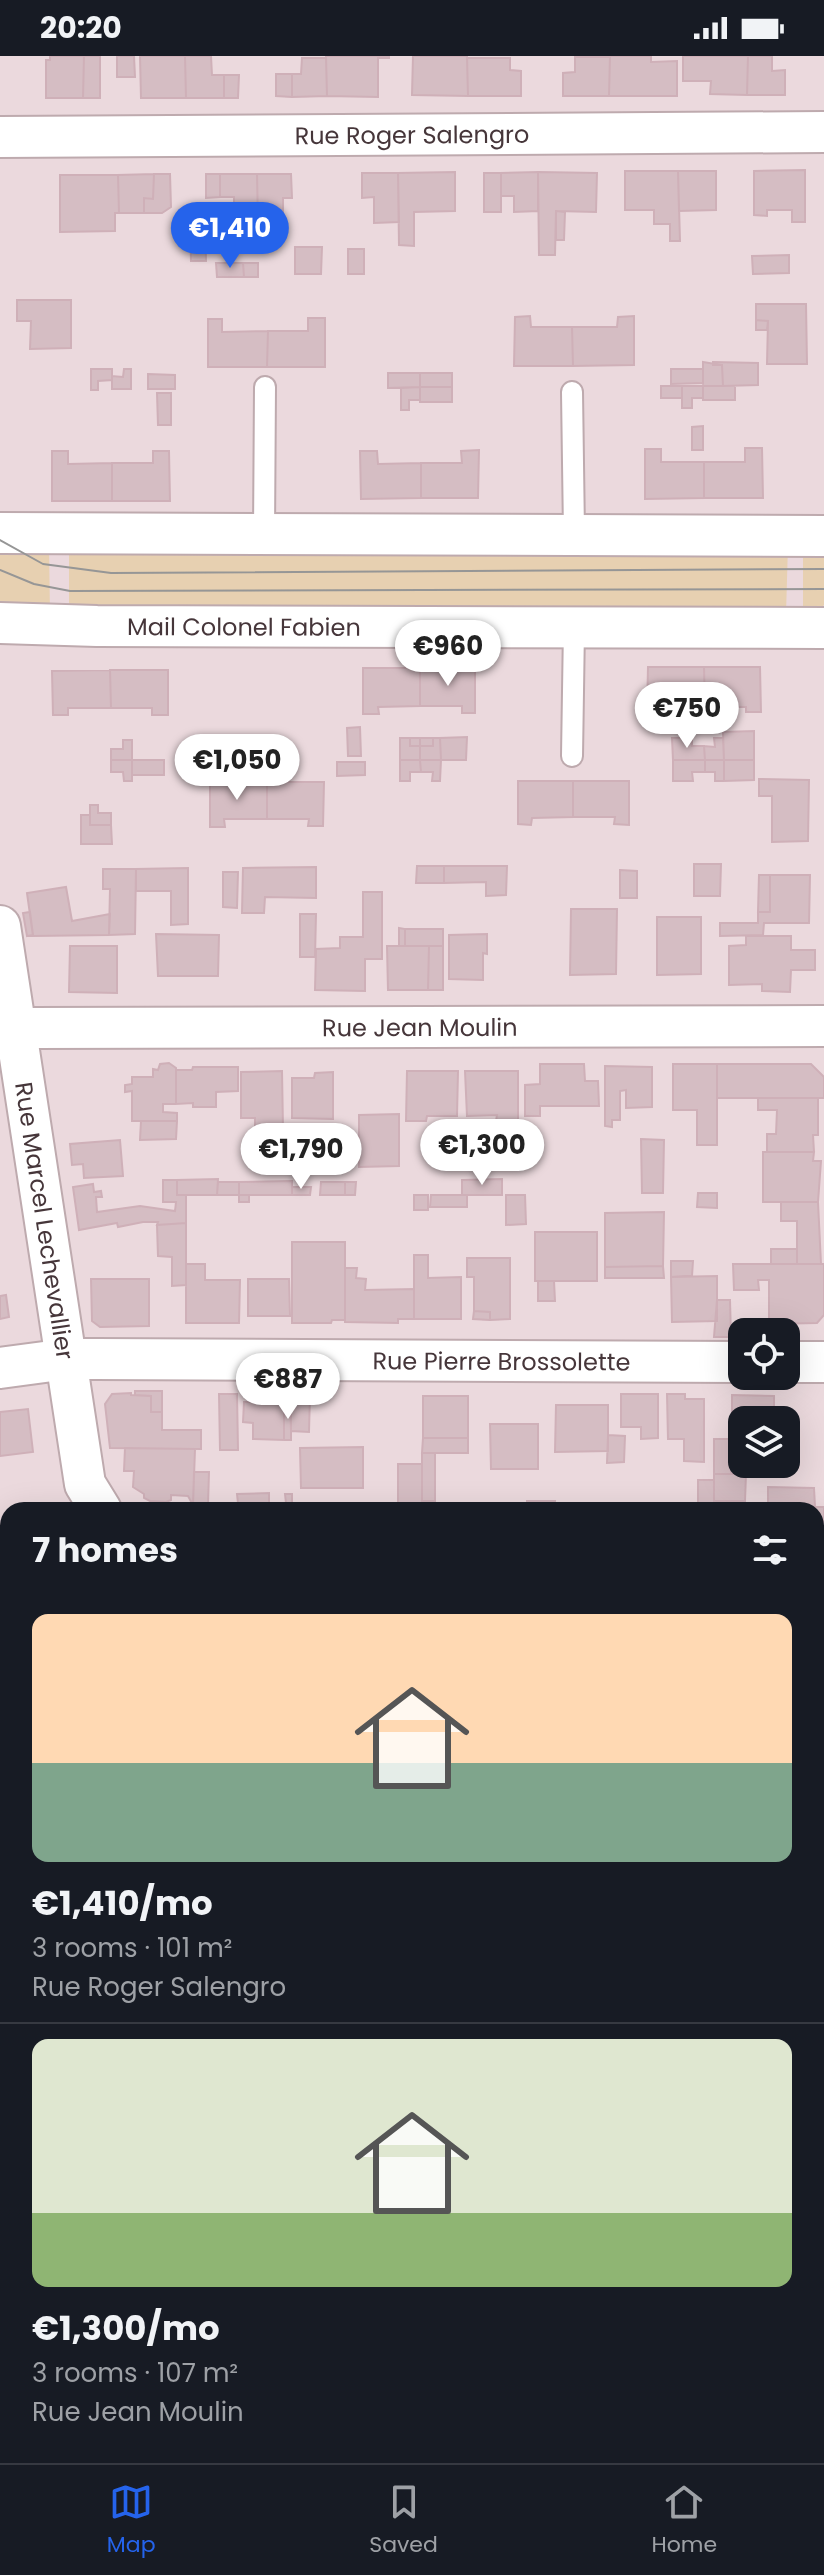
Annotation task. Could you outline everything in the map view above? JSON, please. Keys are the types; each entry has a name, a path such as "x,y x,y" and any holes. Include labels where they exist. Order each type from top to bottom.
{"street":[{"name":"Rue Roger Salengro","path":"0,137 824,132"},
{"path":"0,533 824,536"},
{"name":"Mail Colonel Fabien","path":"0,623 97,626 824,628"},
{"name":"Rue Marcel Lechevallier","path":"0,926 8,1030 67,1359 85,1484 96,1502"},
{"name":"Rue Jean Moulin","path":"8,1030 824,1026"},
{"name":"Rue Pierre Brossolette","path":"0,1368 67,1359 728,1362"},
{"path":"800,1362 824,1362"}],"lane":[{"path":"264,533 265,387"},
{"path":"572,392 574,533"},
{"path":"572,756 574,627"}],"shaded area":[{"path":"0,56 824,56 824,1502 0,1502"},
{"path":"803,543 824,552 824,605 818,611 803,613"},
{"path":"49,545 50,616 0,612 0,551"},
{"path":"788,545 786,614 69,616 69,548"}],"building":[{"path":"50,56 84,56 83,98 46,98 46,60 50,60"},
{"path":"84,56 100,56 100,98 83,98"},
{"path":"117,56 134,56 135,77 117,77"},
{"path":"140,56 185,56 186,98 141,98"},
{"path":"185,56 211,56 212,75 224,75 224,98 186,98"},
{"path":"326,56 389,56 378,58 378,97 327,96"},
{"path":"413,56 467,56 468,96 412,95"},
{"path":"610,56 651,56 651,62 677,61 677,96 609,96"},
{"path":"683,56 748,56 747,95 710,94 711,81 683,81"},
{"path":"748,56 772,56 772,71 785,70 785,95 747,95"},
{"path":"575,57 610,57 609,96 563,96 563,73 575,72"},
{"path":"302,58 326,58 327,96 292,97 292,74 301,74"},
{"path":"467,58 510,58 510,70 521,71 521,96 468,96"},
{"path":"276,74 292,74 292,97 276,96"},
{"path":"224,75 239,75 238,98 224,98"},
{"path":"805,170 805,222 792,222 792,210 767,210 767,216 754,215 754,171"},
{"path":"625,171 678,171 680,241 670,241 670,224 654,224 654,210 625,210"},
{"path":"678,171 716,171 716,210 679,211"},
{"path":"455,172 455,211 414,212 414,246 399,245 398,173"},
{"path":"538,172 597,173 596,212 556,211 555,255 539,255"},
{"path":"538,172 538,211 514,212 514,196 501,196 501,173"},
{"path":"362,173 398,173 399,222 374,223 374,197 362,198"},
{"path":"484,173 501,173 501,212 484,212"},
{"path":"154,174 170,174 171,207 162,213 144,213 144,198 153,199"},
{"path":"154,174 153,199 144,198 144,213 119,213 118,175"},
{"path":"206,174 220,174 220,197 206,198"},
{"path":"220,174 257,174 258,222 234,223 234,197 220,197"},
{"path":"257,174 291,174 292,198 283,198 283,226 258,225"},
{"path":"60,175 118,175 119,213 115,213 115,231 60,232"},
{"path":"556,211 565,212 564,240 556,240"},
{"path":"190,221 205,221 206,261 191,261"},
{"path":"295,247 322,247 321,274 295,274"},
{"path":"348,249 364,249 364,274 348,274"},
{"path":"789,255 789,273 753,274 752,256"},
{"path":"216,263 243,263 244,277 217,277"},
{"path":"243,263 258,263 258,277 244,277"},
{"path":"17,300 71,300 71,348 30,349 31,321 17,321"},
{"path":"756,304 806,304 807,364 767,364 768,321 756,320"},
{"path":"530,316 531,327 572,327 573,366 514,366 515,317"},
{"path":"634,316 634,365 573,366 572,327 617,327 618,317"},
{"path":"308,318 325,318 325,367 267,367 268,331 308,331"},
{"path":"208,319 222,319 222,332 268,331 267,367 208,367"},
{"path":"756,320 768,321 767,330 756,330"},
{"path":"703,362 722,365 723,386 703,386"},
{"path":"713,362 758,363 758,385 723,386 722,365 713,365"},
{"path":"91,369 112,369 112,380 98,381 98,390 91,390"},
{"path":"124,369 131,369 131,389 112,389 112,376 123,377"},
{"path":"671,369 703,369 703,383 671,384"},
{"path":"388,373 420,373 420,387 388,388"},
{"path":"420,373 452,373 452,387 420,387"},
{"path":"148,374 175,375 175,389 148,389"},
{"path":"661,386 682,386 682,398 661,398"},
{"path":"682,386 703,386 703,398 692,398 692,408 682,408"},
{"path":"703,386 735,386 735,400 703,400"},
{"path":"420,387 452,387 452,402 420,402"},
{"path":"420,387 420,400 409,400 409,410 401,410 401,388"},
{"path":"157,393 171,393 171,425 158,425"},
{"path":"703,426 703,450 692,450 692,427"},
{"path":"745,448 762,448 763,498 704,498 704,462 745,462"},
{"path":"645,449 661,449 661,462 704,462 704,498 645,499"},
{"path":"479,450 478,498 421,498 421,463 462,463 461,451"},
{"path":"52,451 68,451 68,464 112,463 112,501 52,501"},
{"path":"153,451 169,451 170,501 112,501 112,463 153,463"},
{"path":"360,451 377,451 378,464 421,463 421,498 361,499"},
{"path":"648,667 704,667 705,707 662,707 663,712 647,712"},
{"path":"704,667 760,667 761,712 746,712 746,707 705,707"},
{"path":"363,668 420,668 420,706 378,707 379,714 363,714"},
{"path":"420,668 475,668 475,713 462,713 462,706 420,706"},
{"path":"110,670 168,670 168,715 152,715 152,708 111,708"},
{"path":"110,670 111,708 68,708 68,715 53,715 52,671"},
{"path":"360,727 361,756 348,756 347,728"},
{"path":"754,731 754,760 724,760 723,732"},
{"path":"467,737 466,760 441,760 440,738"},
{"path":"400,738 410,738 410,746 420,746 420,760 400,760"},
{"path":"410,738 420,738 420,746 410,746"},
{"path":"420,738 433,738 433,746 420,746"},
{"path":"433,738 440,738 441,760 420,760 420,746 433,746"},
{"path":"672,738 692,738 692,746 704,746 705,760 673,760"},
{"path":"714,738 723,738 724,760 705,760 704,746 715,747"},
{"path":"123,740 132,740 132,760 111,760 111,749 123,749"},
{"path":"111,760 132,760 132,781 124,781 123,772 111,772"},
{"path":"132,760 164,760 164,775 132,775"},
{"path":"400,760 420,760 421,772 410,772 410,781 400,781"},
{"path":"420,760 441,760 440,781 432,781 433,772 421,772"},
{"path":"673,760 705,760 705,772 692,772 693,781 673,781"},
{"path":"705,760 724,760 724,781 715,781 715,772 705,772"},
{"path":"724,760 754,760 754,780 724,781"},
{"path":"337,762 365,762 365,775 337,776"},
{"path":"759,779 809,780 808,841 772,842 772,796 759,796"},
{"path":"518,781 573,781 573,817 532,818 531,825 518,824"},
{"path":"573,781 629,781 629,825 614,824 615,817 573,817"},
{"path":"210,782 267,782 267,819 224,819 225,827 210,827"},
{"path":"267,782 324,782 323,826 308,826 309,819 267,819"},
{"path":"90,805 98,805 98,813 111,813 111,825 90,825"},
{"path":"81,815 90,815 90,825 111,825 112,844 81,844"},
{"path":"694,864 721,864 720,896 694,896"},
{"path":"417,866 444,866 444,883 416,883"},
{"path":"444,866 507,866 506,895 486,896 486,882 444,883"},
{"path":"316,867 316,898 265,897 264,913 242,913 243,868"},
{"path":"188,868 188,924 171,925 171,891 136,891 136,869"},
{"path":"103,869 136,869 135,934 109,935 110,889 103,889"},
{"path":"620,870 637,871 637,898 620,898"},
{"path":"223,872 238,872 237,908 223,907"},
{"path":"759,875 770,875 770,912 758,912"},
{"path":"770,875 810,875 809,923 764,923 763,935 720,936 720,923 758,923 758,912 770,912"},
{"path":"66,887 72,921 110,914 109,935 33,936 27,893"},
{"path":"363,892 382,892 382,959 365,959 365,991 315,990 316,949 340,948 340,937 363,937"},
{"path":"571,909 617,909 616,974 570,975"},
{"path":"30,912 33,935 27,936 23,913"},
{"path":"300,914 316,914 315,957 300,957"},
{"path":"657,917 701,917 701,974 657,975"},
{"path":"399,928 405,929 405,946 399,946"},
{"path":"405,929 443,929 443,946 405,946"},
{"path":"156,934 219,935 218,976 158,976"},
{"path":"487,934 483,980 449,979 449,935"},
{"path":"746,936 791,936 791,950 815,950 815,970 791,970 790,992 762,991 762,984 729,985 729,946 746,945"},
{"path":"70,946 117,946 117,993 69,992"},
{"path":"387,946 429,946 428,990 388,990"},
{"path":"429,946 443,946 443,990 428,990"},
{"path":"169,1063 176,1068 176,1104 163,1104 163,1112 177,1113 177,1121 132,1121 132,1091 125,1092 125,1085 132,1084 132,1077 153,1077 153,1069 158,1070 160,1064"},
{"path":"540,1064 584,1064 585,1081 598,1081 599,1106 540,1106 540,1116 525,1116 525,1085 540,1084"},
{"path":"673,1064 717,1064 717,1145 697,1145 697,1110 673,1110"},
{"path":"717,1064 811,1064 824,1077 824,1098 717,1098"},
{"path":"605,1066 652,1067 652,1107 626,1108 626,1090 620,1091 620,1120 612,1120 612,1127 605,1126"},
{"path":"193,1067 238,1067 238,1091 216,1092 216,1107 176,1104 176,1070 192,1070"},
{"path":"282,1071 283,1129 255,1129 255,1118 241,1118 241,1072"},
{"path":"407,1071 458,1071 457,1116 427,1116 426,1121 406,1121"},
{"path":"465,1071 518,1071 518,1120 496,1121 497,1115 467,1116"},
{"path":"333,1072 333,1119 292,1118 292,1078 314,1078 315,1073"},
{"path":"758,1098 818,1098 818,1135 813,1135 814,1152 767,1152 767,1134 776,1134 777,1110 758,1110"},
{"path":"399,1114 399,1166 359,1167 359,1115"},
{"path":"141,1121 177,1121 176,1139 140,1140"},
{"path":"292,1129 302,1130 301,1154 292,1154"},
{"path":"641,1139 664,1140 663,1193 642,1193"},
{"path":"120,1140 123,1176 84,1178 83,1164 72,1165 70,1144"},
{"path":"763,1152 814,1152 813,1161 821,1161 818,1202 763,1202"},
{"path":"218,1179 217,1195 177,1195 177,1180"},
{"path":"502,1179 502,1195 462,1195 462,1180"},
{"path":"163,1180 177,1180 177,1195 186,1195 186,1223 157,1225 158,1222 143,1222 118,1227 117,1223 79,1230 73,1187 93,1184 94,1192 101,1191 102,1197 96,1197 97,1212 140,1206 175,1211 176,1202 163,1202"},
{"path":"292,1181 292,1195 239,1195 239,1182"},
{"path":"218,1182 239,1182 239,1195 217,1195"},
{"path":"321,1182 345,1182 345,1195 320,1195"},
{"path":"345,1182 356,1182 355,1195 345,1195"},
{"path":"292,1187 311,1187 310,1195 292,1195"},
{"path":"698,1193 717,1193 717,1208 697,1207"},
{"path":"239,1195 249,1195 249,1202 239,1202"},
{"path":"414,1195 428,1195 428,1210 414,1210"},
{"path":"431,1195 467,1195 467,1207 430,1207"},
{"path":"506,1195 525,1195 526,1224 506,1225"},
{"path":"781,1202 818,1202 821,1264 797,1264 797,1221 781,1221"},
{"path":"664,1212 663,1266 605,1267 605,1213"},
{"path":"186,1223 186,1285 172,1286 172,1257 158,1256 157,1225"},
{"path":"535,1232 597,1232 597,1281 535,1281"},
{"path":"292,1242 345,1242 345,1320 292,1323"},
{"path":"771,1249 797,1249 797,1264 771,1264"},
{"path":"414,1255 428,1255 428,1278 461,1277 461,1319 414,1319"},
{"path":"467,1258 510,1258 510,1319 490,1320 490,1312 474,1311 474,1277 467,1277"},
{"path":"671,1261 693,1261 692,1276 671,1277"},
{"path":"186,1264 205,1264 205,1280 240,1280 239,1323 186,1323"},
{"path":"733,1264 824,1264 824,1315 817,1323 800,1323 800,1318 769,1318 769,1280 758,1280 759,1290 734,1290"},
{"path":"663,1266 664,1278 605,1278 605,1267"},
{"path":"345,1268 357,1268 356,1278 366,1279 365,1290 414,1289 414,1319 398,1319 398,1323 345,1322"},
{"path":"717,1276 717,1321 672,1322 671,1277"},
{"path":"91,1279 149,1279 149,1326 100,1327 92,1321"},
{"path":"248,1279 289,1279 290,1316 248,1316"},
{"path":"538,1281 554,1281 555,1301 538,1301"},
{"path":"6,1295 9,1317 0,1319 0,1296"},
{"path":"717,1300 730,1300 728,1337 714,1337"},
{"path":"474,1311 490,1312 490,1320 473,1319"},
{"path":"135,1391 162,1391 162,1412 151,1412 151,1396 135,1395"},
{"path":"112,1394 151,1396 151,1412 162,1412 162,1430 201,1430 201,1449 110,1448 105,1404"},
{"path":"219,1394 237,1394 238,1450 220,1450"},
{"path":"290,1394 310,1394 309,1432 291,1431"},
{"path":"621,1394 658,1394 658,1438 641,1439 641,1427 621,1427"},
{"path":"667,1394 685,1394 685,1399 704,1399 704,1462 684,1461 684,1439 668,1439"},
{"path":"732,1395 774,1396 774,1406 732,1406"},
{"path":"423,1396 468,1396 468,1438 423,1438"},
{"path":"244,1402 284,1402 284,1440 253,1439 253,1423 243,1422"},
{"path":"284,1402 291,1402 291,1440 284,1440"},
{"path":"556,1405 608,1405 608,1451 555,1452"},
{"path":"28,1409 33,1452 0,1456 0,1412"},
{"path":"490,1424 538,1424 538,1469 491,1469"},
{"path":"608,1435 625,1436 624,1462 607,1463"},
{"path":"423,1438 468,1438 468,1453 422,1453"},
{"path":"714,1439 728,1439 728,1474 714,1474"},
{"path":"363,1447 363,1488 301,1488 300,1448"},
{"path":"125,1448 195,1449 193,1502 188,1496 171,1495 171,1500 166,1502 150,1501 133,1487 134,1471 124,1471"},
{"path":"422,1453 435,1453 435,1501 422,1501"},
{"path":"398,1464 422,1464 422,1502 398,1502"},
{"path":"194,1472 209,1472 208,1502 193,1502"},
{"path":"714,1474 746,1478 745,1501 714,1501"},
{"path":"698,1480 714,1480 714,1502 698,1502"},
{"path":"768,1487 814,1488 815,1502 768,1502"},
{"path":"269,1493 269,1502 238,1502 237,1494"},
{"path":"285,1494 292,1494 292,1502 286,1502"}],"tram line":[{"path":"0,540 43,564 111,573 824,569"},
{"path":"0,570 34,584 70,591 824,589"}]}
